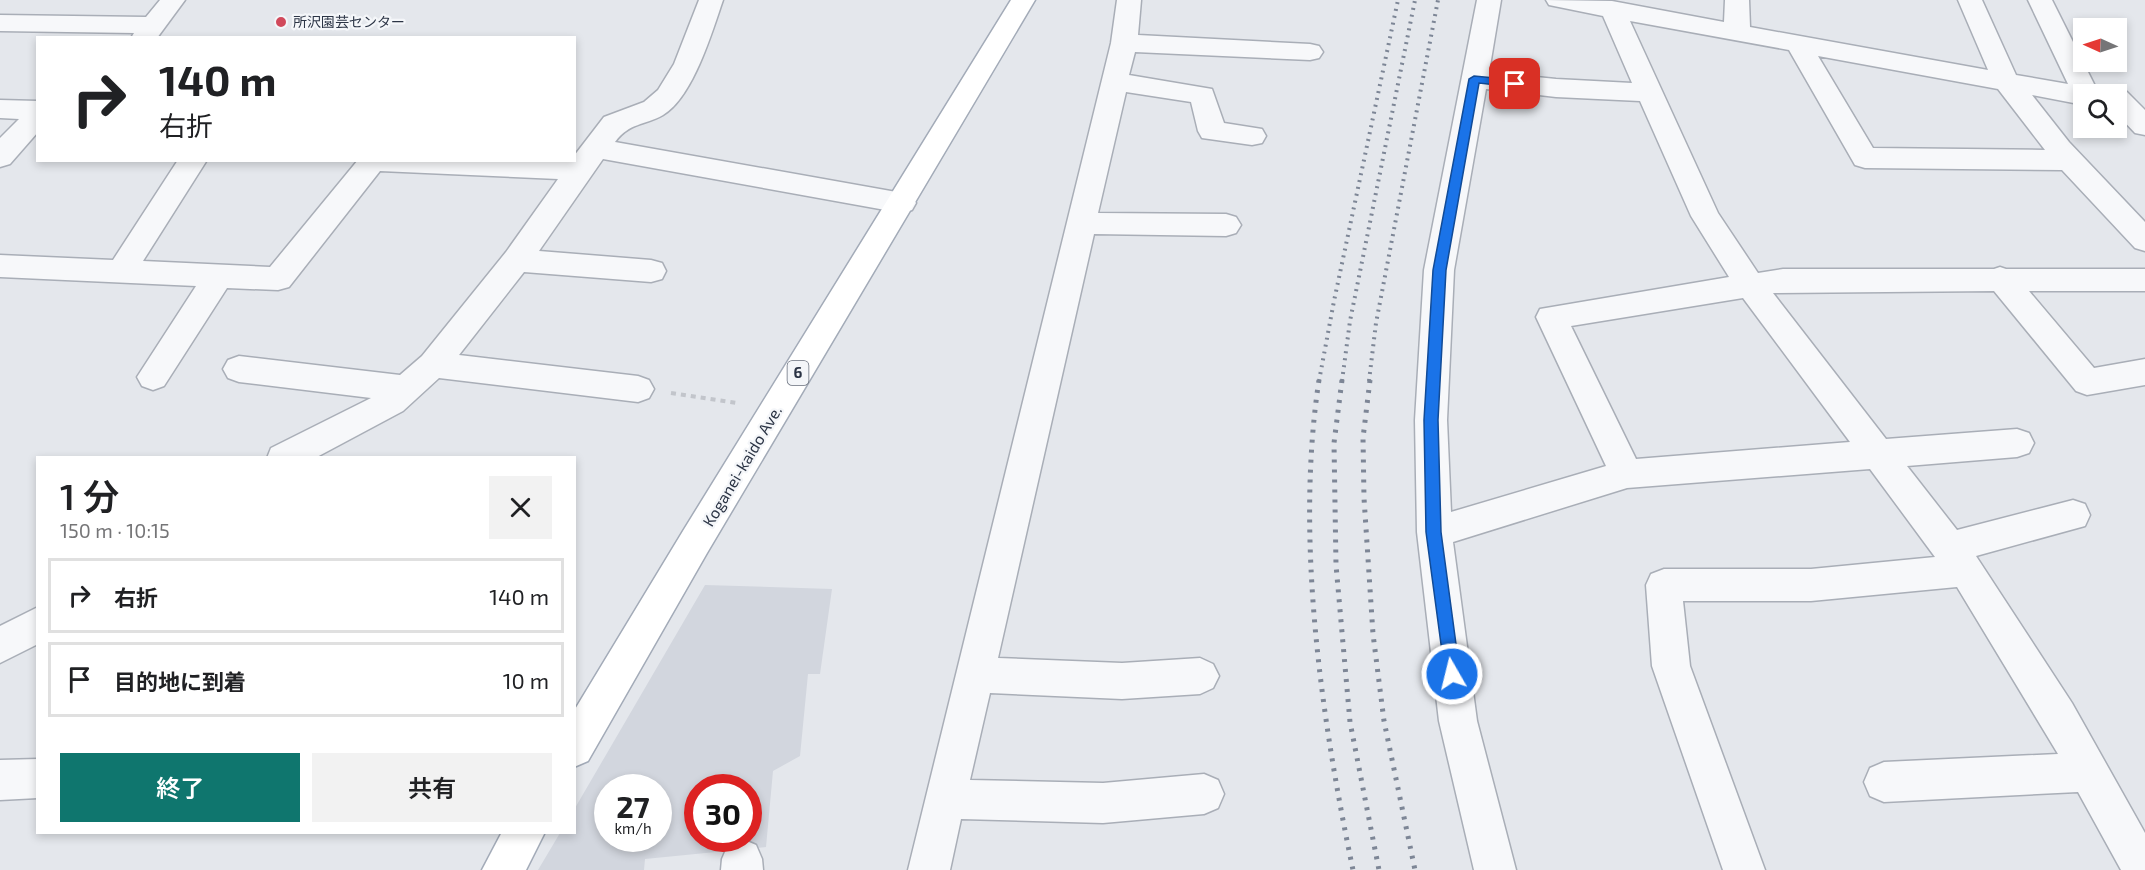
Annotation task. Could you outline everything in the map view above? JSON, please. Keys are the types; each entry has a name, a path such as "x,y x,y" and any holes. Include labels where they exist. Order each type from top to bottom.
{"main road":[{"name":"Koganei-kaido Ave.","path":"576,745 1023,0"},
{"path":"503,870 524,834"}],"street":[{"path":"0,22 148,31 173,0"},
{"path":"288,456 392,402 433,365 518,260 579,170 614,124 654,108 668,96 687,64 711,0"},
{"path":"929,870 1124,43 1130,0"},
{"path":"1489,0 1439,270 1431,420 1434,532 1458,721 1495,870"},
{"path":"1558,0 1799,46 2073,93"},
{"path":"1737,0 1737,33"},
{"path":"1970,0 2006,81 2068,160 2145,240"},
{"path":"2040,0 2080,84"},
{"path":"1612,9 1705,216 1750,285 1876,455 1957,559 2058,716 2143,870"},
{"path":"1124,43 1310,52"},
{"path":"1799,46 1865,158 2068,160"},
{"path":"1474,79 1556,88 1650,93"},
{"path":"1115,81 1203,95 1212,131 1252,136"},
{"path":"2127,99 2145,100"},
{"path":"2127,108 2145,126"},
{"path":"0,109 36,110"},
{"path":"0,157 31,129"},
{"path":"597,148 902,203"},
{"path":"120,273 192,162"},
{"path":"0,266 278,279 371,162"},
{"path":"395,162 579,170"},
{"path":"1080,223 1226,225"},
{"path":"518,260 651,271"},
{"path":"153,377 218,277"},
{"path":"1627,474 1551,317 1783,280 2000,278 2145,280"},
{"path":"2000,278 2087,382 2145,372"},
{"path":"433,365 638,388"},
{"path":"239,369 407,389"},
{"path":"1434,532 1627,474 2017,443"},
{"path":"1744,870 1671,666 1664,585 1811,585 1957,559 2073,515"},
{"path":"975,675 1122,681 1200,676"},
{"path":"1884,782 2089,771"},
{"path":"0,780 36,778"},
{"path":"945,799 1103,803 1204,794"}],"path":[{"path":"638,388 777,408"}],"shaded area":[{"path":"705,585 832,589 820,674 808,674 800,756 773,771 766,847 762,847 762,774 684,774 684,852 716,852 645,859 644,870 538,870 559,834 576,834 576,806 594,775 594,852 672,852 672,774 595,774"}],"railway":[{"path":"1319,381 1398,0"},
{"path":"1342,381 1350,321 1415,0"},
{"path":"1369,381 1376,323 1438,0"},
{"path":"1319,380 1312,440 1310,501 1315,626 1331,751 1353,870"},
{"path":"1342,380 1334,443 1336,565 1350,722 1379,870"},
{"path":"1370,380 1363,438 1364,498 1373,634 1384,721 1415,870"}],"place":[{"name":"所沢園芸センター","path":"281,22"}],"route":[{"path":"1452,674 1434,532 1431,420 1439,270 1474,79 1515,84"}]}
